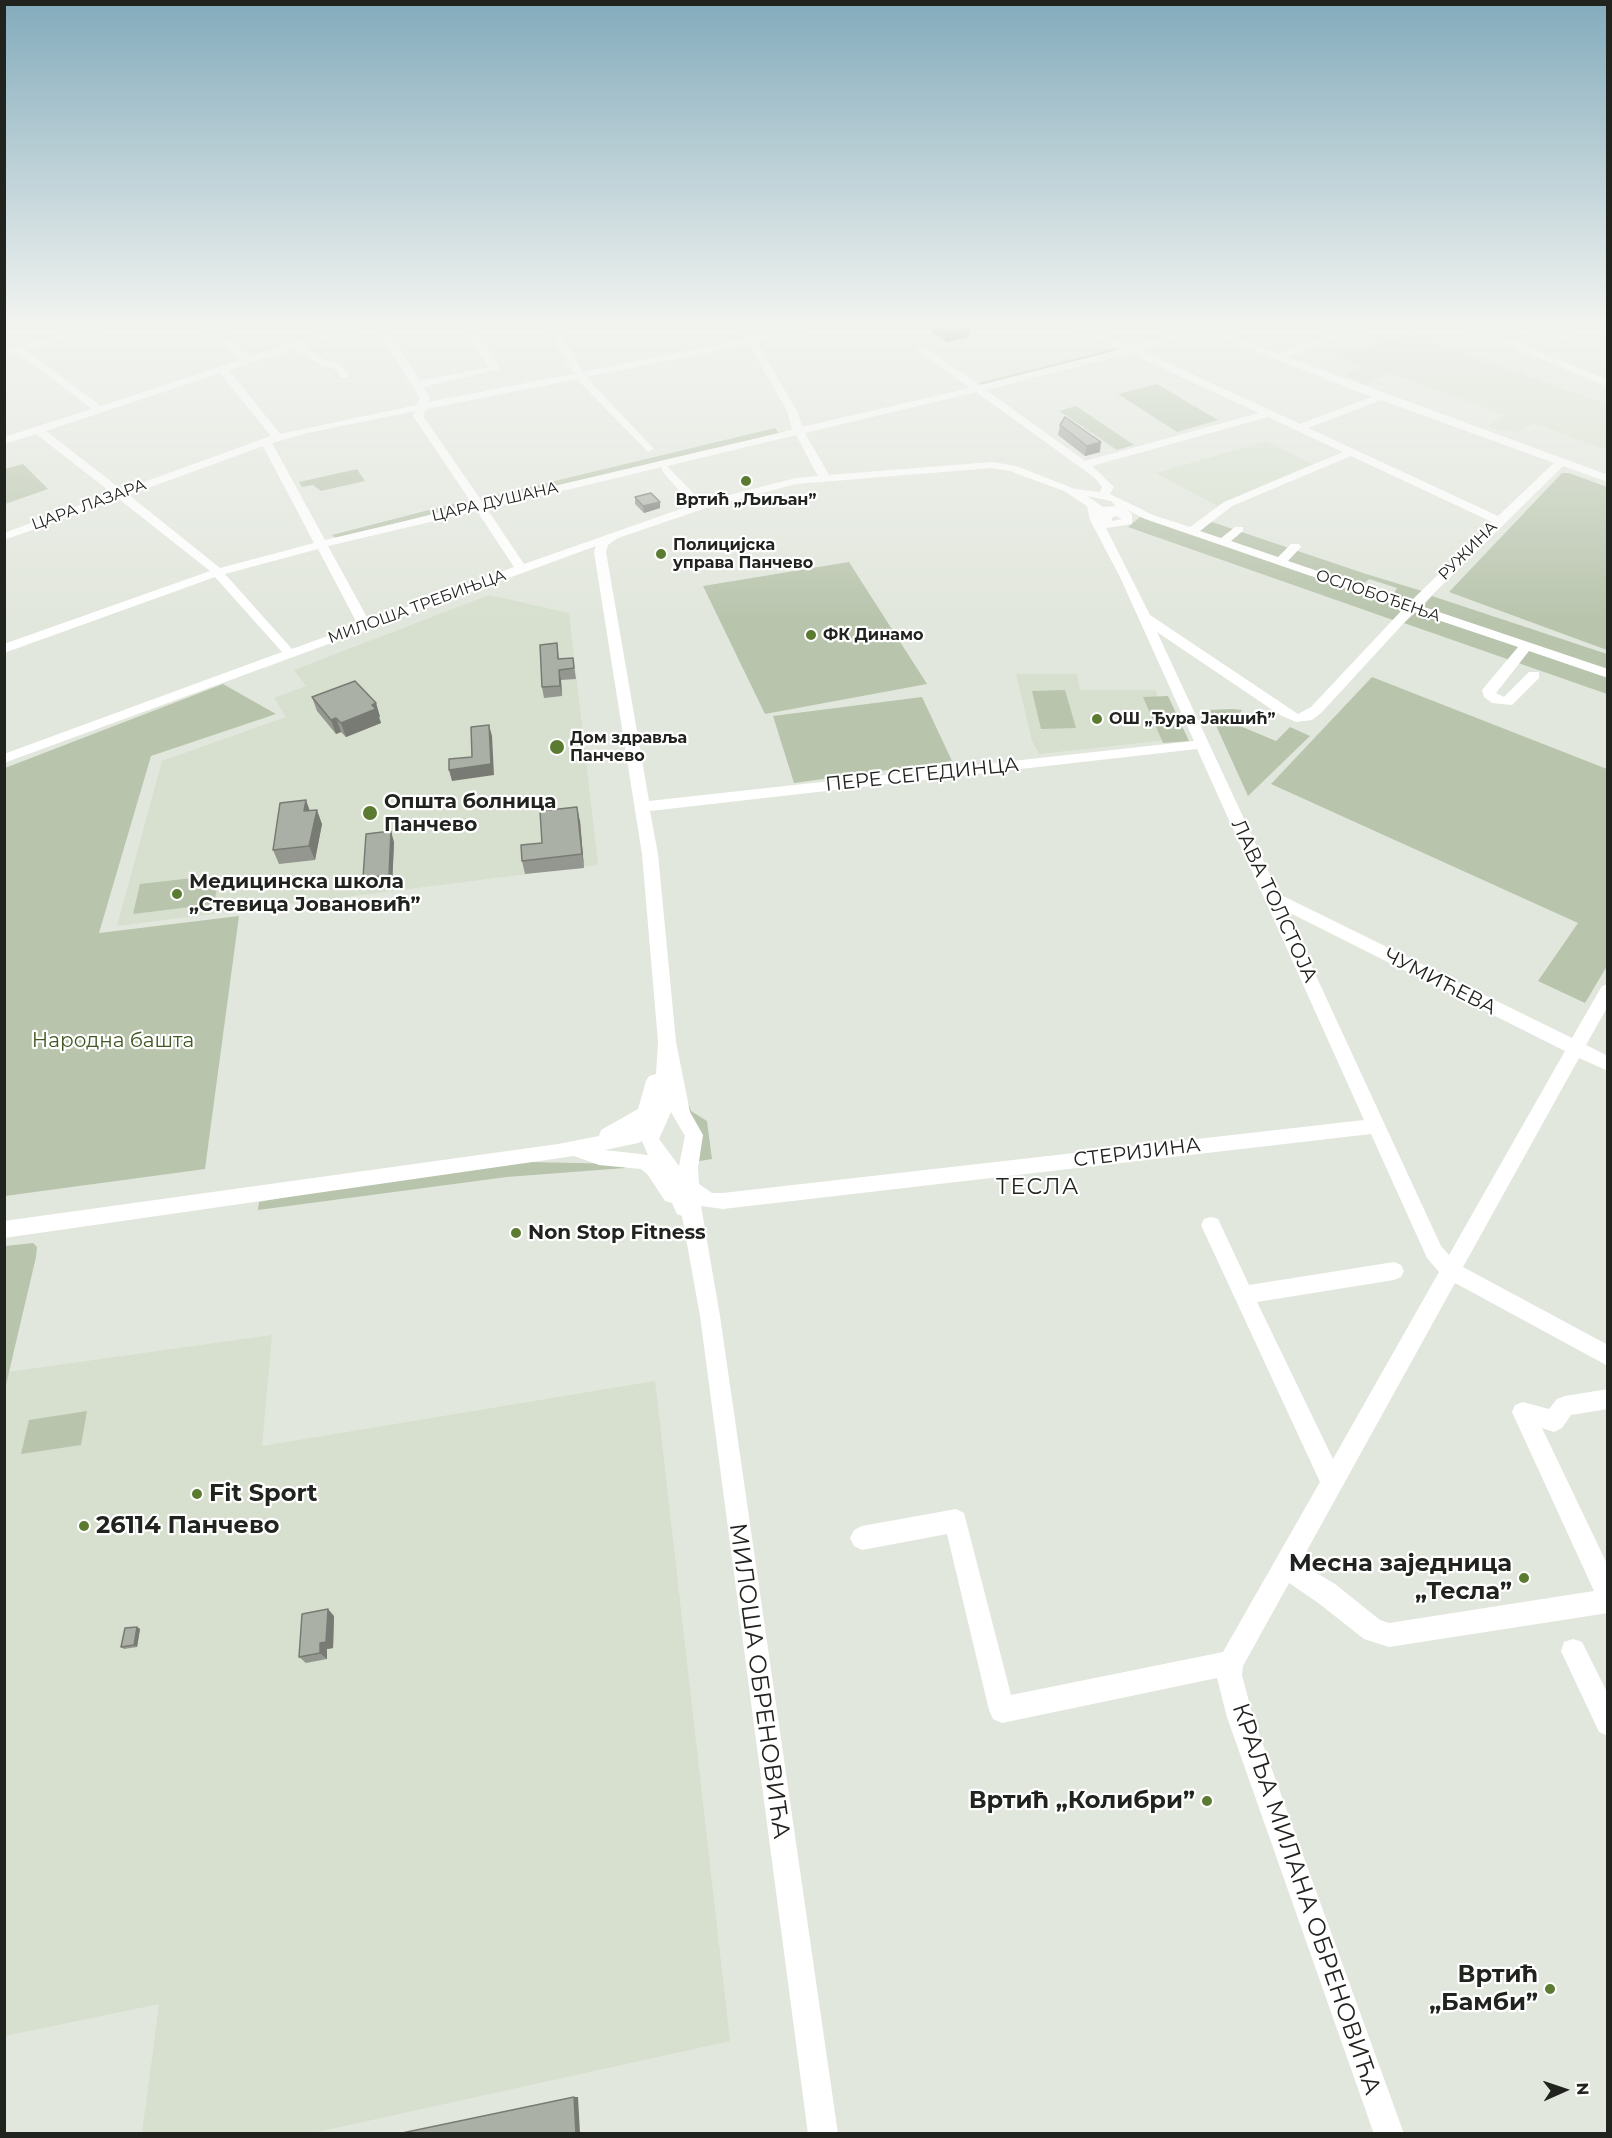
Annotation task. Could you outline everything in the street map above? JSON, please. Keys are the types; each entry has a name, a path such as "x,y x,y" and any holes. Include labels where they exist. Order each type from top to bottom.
{"street":[{"path":"4,441 60,423"},
{"path":"260,423 272,439 319,540 365,626"},
{"name":"ЦАРА ЛАЗАРА","path":"4,537 272,439 348,423"},
{"path":"422,423 521,568"},
{"path":"624,423 648,449"},
{"name":"ЦАРА ДУШАНА","path":"4,649 218,572 319,540 806,423"},
{"path":"1024,423 1112,484 1121,508 1101,518 1107,527"},
{"path":"1082,465 1236,423"},
{"path":"1287,423 1499,521"},
{"path":"1299,428 1313,423"},
{"path":"1452,423 1608,479"},
{"path":"800,424 831,477 992,465 1012,468 1097,500 1120,501"},
{"path":"38,430 218,572 290,654"},
{"path":"1192,531 1228,504 1350,453"},
{"name":"РУЖИНА","path":"1197,652 1285,712 1302,718 1316,710 1412,607 1561,462"},
{"path":"1593,474 1608,465"},
{"path":"666,469 700,507"},
{"name":"ЛАВА ТОЛСТОЈА","path":"1098,475 1108,487 1097,500 1096,520 1107,527 1144,616 1274,898 1375,1126 1434,1252 1450,1270"},
{"name":"МИЛОША ТРЕБИЊЦА","path":"7,755 614,535 700,507 796,481 831,477"},
{"name":"ОСЛОБОЂЕЊА","path":"1097,500 1111,511 1149,517 1192,531 1608,674"},
{"name":"ОСЛОБОЂЕЊА","path":"1120,501 1149,517"},
{"path":"1223,542 1239,529"},
{"path":"614,535 603,543 600,552 650,854 666,1051 663,1109 650,1139 668,1162 688,1218"},
{"path":"1280,562 1295,547"},
{"path":"576,548 600,552"},
{"path":"1144,616 1197,652"},
{"path":"1526,646 1489,690 1489,694 1497,700 1507,702 1534,675"},
{"path":"1164,659 1197,652"},
{"name":"ПЕРЕ СЕГЕДИНЦА","path":"641,807 1203,744"},
{"name":"ЧУМИЋЕВА","path":"1274,898 1575,1050 1608,1064"},
{"path":"862,1538 956,1521 1002,1710 1231,1663 1608,990"},
{"path":"666,1051 675,1071 679,1106 694,1135 688,1160 688,1218"},
{"path":"589,1148 645,1113 666,1051"},
{"path":"4,1230 589,1148 638,1135 673,1119 687,1123"},
{"name":"СТЕРИЈИНА","path":"689,1188 694,1194 709,1201 723,1201 1375,1126"},
{"path":"589,1148 678,1155 691,1146"},
{"path":"589,1148 645,1162 656,1169 688,1218"},
{"name":"МИЛОША ОБРЕНОВИЋА","path":"688,1218 710,1316 823,2133"},
{"path":"1211,1225 1332,1482"},
{"path":"1450,1270 1608,1356"},
{"path":"1243,1295 1394,1271"},
{"path":"1608,1399 1565,1406 1554,1421 1523,1412 1608,1593"},
{"path":"1286,1568 1326,1593 1373,1630 1389,1635 1608,1600"},
{"path":"1573,1651 1608,1723"},
{"name":"КРАЉА МИЛАНА ОБРЕНОВИЋА","path":"1231,1663 1229,1676 1240,1717 1389,2133"}],"shaded area":[{"path":"1493,423 1607,423 1607,450 1534,423 1517,433 1508,429 1502,432 1487,426"},
{"path":"1267,441 1312,464 1217,506 1156,473"},
{"name":"Општа болница Панчево","path":"489,595 569,613 598,865 117,926 162,761 286,717 274,698 306,686 294,670"},
{"name":"ОШ „Ђура Јакшић”","path":"1016,674 1077,674 1080,690 1155,690 1177,739 1039,754 1032,741"},
{"path":"272,1335 262,1446 655,1381 730,2041 313,2133 142,2134 159,2004 5,2036 4,1389 8,1372"}],"green space":[{"path":"1077,423 1101,423 1134,445 1117,450"},
{"path":"1163,423 1209,423 1177,432"},
{"path":"775,428 779,433 487,502 484,498"},
{"path":"23,464 48,489 5,504 5,469"},
{"path":"357,469 365,481 321,491 313,485 302,487 299,482"},
{"path":"1562,473 1569,473 1607,487 1607,650 1449,592"},
{"path":"460,502 462,506 394,524 336,538 332,535"},
{"path":"1140,517 1405,607 1393,620 1128,527"},
{"path":"1209,521 1422,591 1411,604 1391,598 1397,588 1369,579 1361,586 1198,531"},
{"name":"ФК Динамо","path":"849,562 927,684 765,714 703,586"},
{"path":"1432,596 1607,654 1607,670 1422,607"},
{"path":"1417,611 1607,676 1607,694 1404,623"},
{"path":"1372,677 1607,769 1607,966 1585,1003 1538,981 1578,923 1271,784"},
{"name":"Народна башта","path":"223,684 276,714 151,756 99,933 239,916 205,1169 5,1196 5,768"},
{"path":"1065,690 1076,728 1041,729 1032,691"},
{"path":"1168,696 1189,741 1163,743 1143,697"},
{"path":"922,697 952,761 794,783 773,716"},
{"path":"1209,710 1242,710 1233,723 1276,741 1290,727 1310,736 1248,796"},
{"name":"Медицинска школа „Стевица Јовановић”","path":"219,875 214,904 133,914 140,884"},
{"path":"685,1105 689,1105 691,1111 707,1121 712,1159 694,1162"},
{"path":"528,1162 624,1164 625,1168 507,1177 258,1210 259,1202 355,1184"},
{"path":"33,1243 37,1247 36,1257 5,1389 5,1246"},
{"path":"87,1411 81,1445 21,1454 29,1420"}],"building":[{"path":"1061,423 1073,423 1101,442 1087,446 1060,425"},
{"path":"651,493 660,502 643,506 635,497"},
{"path":"557,643 558,659 573,658 574,668 559,670 560,686 542,687 540,645"},
{"path":"355,681 376,703 372,705 376,709 341,723 336,718 331,720 312,697"},
{"path":"489,725 491,764 449,770 449,759 472,757 471,727"},
{"path":"306,800 304,811 317,810 309,846 273,850 280,803"},
{"path":"577,807 582,854 522,861 521,845 542,843 540,811"},
{"path":"391,831 389,875 363,878 366,834"},
{"path":"328,1609 326,1642 320,1643 320,1653 299,1657 302,1614"},
{"path":"137,1627 134,1645 121,1647 125,1628"},
{"path":"574,2097 576,2133 402,2133"}],"place":[{"name":"Вртић „Љиљан”","path":"746,481"},
{"name":"Полицијска управа Панчево","path":"661,554"},
{"name":"ФК Динамо","path":"811,635"},
{"name":"ОШ „Ђура Јакшић”","path":"1097,719"},
{"name":"Дом здравља Панчево","path":"557,747"},
{"name":"Општа болница Панчево","path":"370,813"},
{"name":"Медицинска школа „Стевица Јовановић”","path":"177,894"},
{"name":"Non Stop Fitness","path":"516,1233"},
{"name":"Fit Sport","path":"197,1494"},
{"name":"26114 Панчево","path":"84,1526"},
{"name":"Месна заједница „Тесла”","path":"1524,1578"},
{"name":"Вртић „Колибри”","path":"1207,1801"},
{"name":"Вртић „Бамби”","path":"1550,1989"}],"district":[{"name":"ТЕСЛА","path":"1038,1188"}]}
